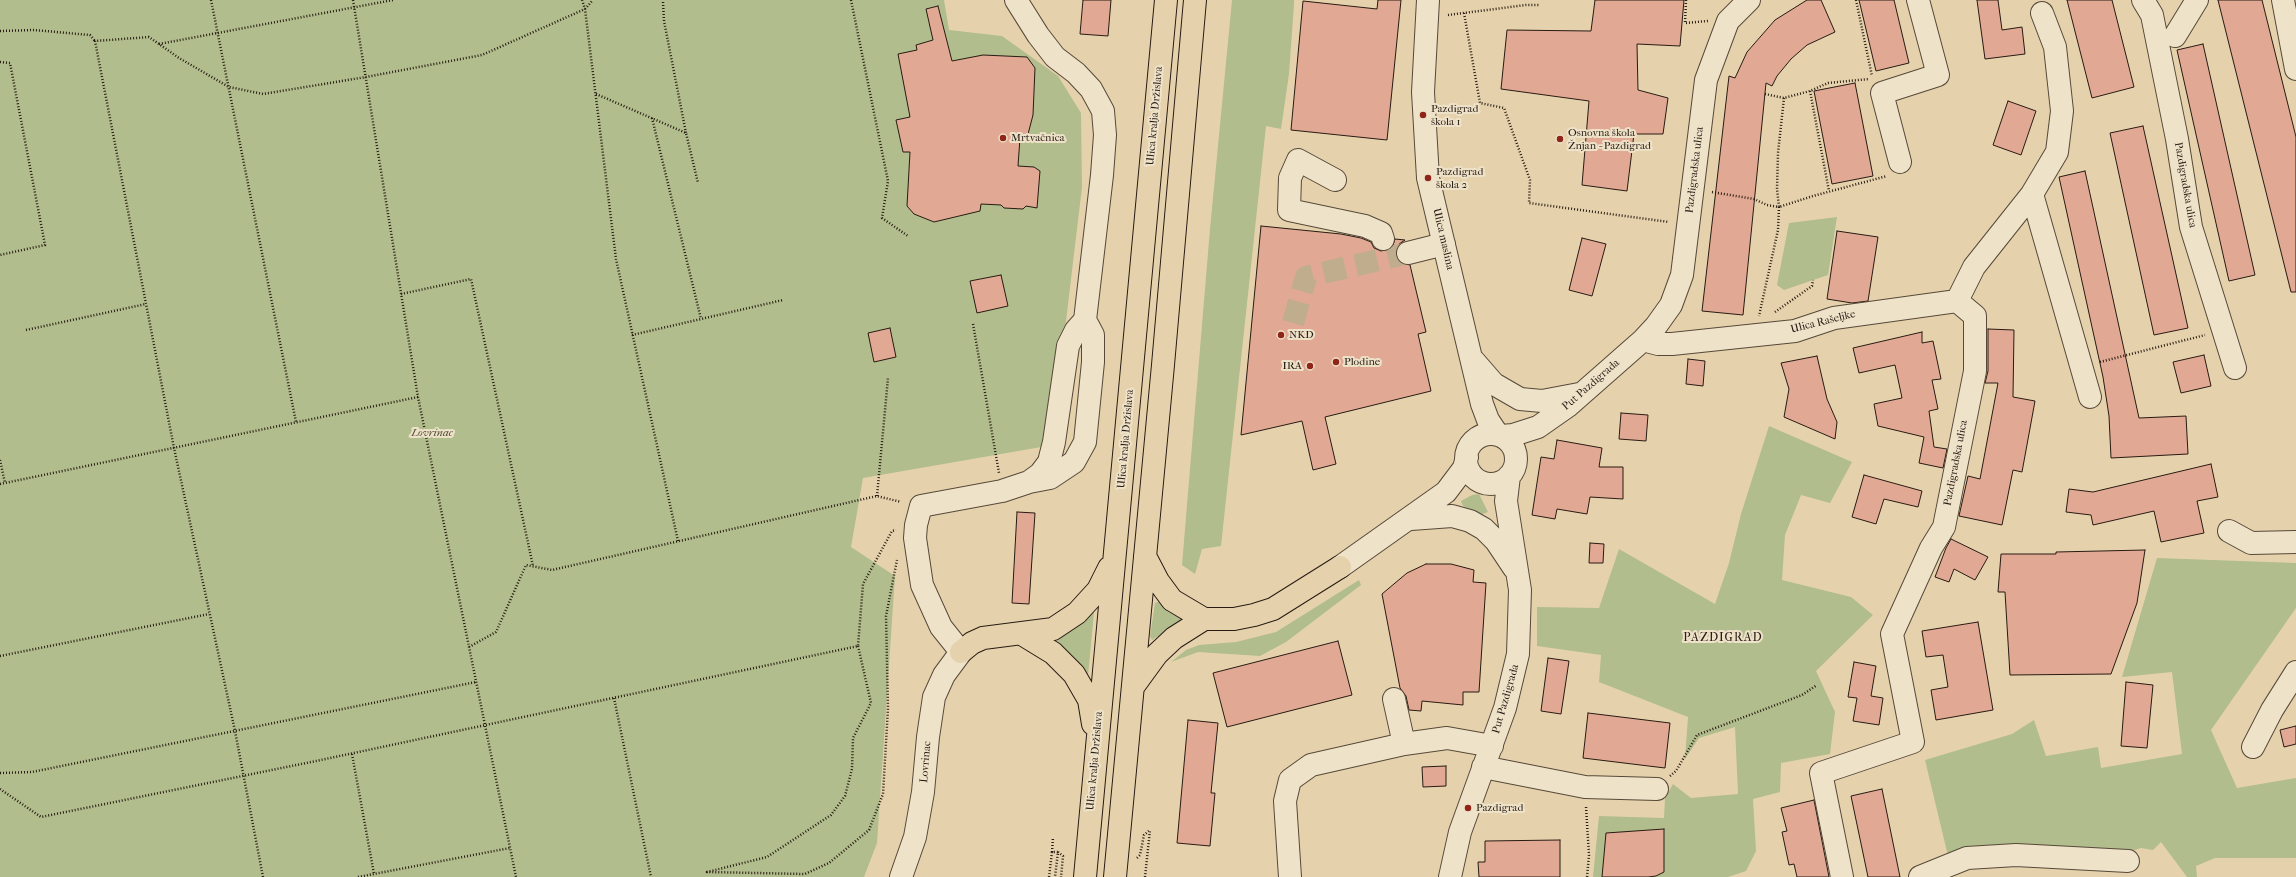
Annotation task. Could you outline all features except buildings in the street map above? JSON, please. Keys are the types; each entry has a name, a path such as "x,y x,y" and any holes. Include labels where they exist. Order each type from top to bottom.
{"highway":[{"name":"Ulica kralja Držislava","path":"1084,877 1166,0"},
{"path":"1115,877 1195,0"},
{"path":"1145,556 1158,581 1172,600 1204,619 1234,619 1254,616 1273,609 1340,567"},
{"path":"961,652 972,643 983,638 1052,629 1077,613 1098,590 1114,558"},
{"path":"1133,687 1157,654 1174,638 1204,619"},
{"path":"1022,634 1053,653 1074,674 1089,700 1096,743"}],"street":[{"name":"Pazdigradska ulica","path":"1643,340 1656,326 1671,305 1682,275 1706,80 1728,21 1749,0"},
{"path":"1898,168 1882,93 1938,75 1918,0"},
{"name":"Pazdigradska ulica","path":"2143,0 2152,15 2177,139 2191,227 2235,368"},
{"path":"2175,36 2197,0"},
{"path":"2283,0 2296,69"},
{"path":"961,652 941,627 922,585 917,558 918,516 1029,482 1050,478 1063,471 1074,462 1085,442 1093,362 1093,335 1085,320 1102,175 1105,134 1103,111 1091,89 1076,72 1055,57 1018,3"},
{"name":"Ulica maslina","path":"1435,8 1423,92 1424,132 1428,178 1482,404 1488,420 1500,436"},
{"path":"1956,301 1974,267 2032,194 2057,152 2062,111 2055,47 2042,12"},
{"path":"1335,180 1298,160 1290,178 1289,210 1365,226 1380,233 1383,239"},
{"path":"2032,194 2090,397"},
{"path":"1408,253 1444,244"},
{"name":"Pazdigradska ulica","path":"1842,877 1821,773 1912,742 1892,634 1931,548 1944,527 1975,371 1975,316 1956,301"},
{"name":"Ulica Rašeljke","path":"1643,340 1658,344 1672,344 1765,334 1795,330 1834,318 1956,301"},
{"path":"1029,482 1040,474 1049,462 1054,442 1068,346 1076,330 1085,320"},
{"name":"Put Pazdigrada","path":"1450,877 1460,832 1492,746 1507,700 1518,654 1520,610 1519,576 1507,514 1506,489 1513,469 1527,440 1538,427 1568,406 1643,340"},
{"path":"1470,355 1478,367 1494,384 1520,399 1553,400 1582,393"},
{"name":"Ulica maslina","path":"1470,450 1482,404"},
{"name":"Put Pazdigrada","path":"1500,436 1513,435 1538,427"},
{"path":"1340,567 1410,519 1446,492 1464,468 1470,450 1486,435 1500,436 1512,446 1513,469 1498,483 1482,482 1446,492"},
{"path":"1470,450 1471,473 1482,482"},
{"name":"Put Pazdigrada","path":"1482,482 1492,490 1507,514"},
{"path":"1410,519 1445,516 1457,517 1470,521 1484,529 1496,541 1519,576"},
{"path":"2229,532 2251,543 2296,542"},
{"name":"Lovrinac","path":"901,877 915,837 923,792 928,737 934,697 944,675 961,652"},
{"path":"2252,747 2272,710 2296,672"},
{"path":"1394,699 1404,744"},
{"path":"1290,877 1285,801 1290,780 1311,765 1404,744 1447,738 1492,746"},
{"path":"1483,767 1585,787 1657,789"},
{"path":"1920,877 1967,858 2016,855 2128,860"}],"path":[{"path":"211,0 296,422"},
{"path":"352,0 418,397 516,877"},
{"path":"159,44 393,0"},
{"path":"582,0 585,9 616,259 678,541"},
{"path":"95,41 149,37 179,58 229,87 262,94 366,77 482,55 585,9 592,0"},
{"path":"851,0 888,181 882,218 908,236"},
{"path":"1686,0 1685,23 1708,21 1723,35"},
{"path":"1764,94 1784,98 1810,91 1828,83 1873,79 1856,0"},
{"path":"663,2 664,21 686,133 698,183"},
{"path":"1435,8 1464,13 1526,5 1540,5"},
{"path":"1464,13 1480,103 1504,108 1530,180 1529,202 1689,224"},
{"path":"0,31 34,30 90,35 95,41 174,448 235,731 263,877"},
{"path":"0,62 10,63 45,244 0,255"},
{"path":"1810,91 1829,191"},
{"path":"596,94 686,133"},
{"path":"1761,306 1778,230 1778,153 1784,98"},
{"path":"652,118 701,319"},
{"path":"1716,194 1754,199 1767,205 1779,207 1898,168"},
{"path":"401,294 471,279 533,566"},
{"path":"1765,334 1770,316 1812,286 1813,280"},
{"path":"632,335 783,300"},
{"path":"26,330 146,304"},
{"path":"973,324 1002,491"},
{"path":"2082,367 2223,330"},
{"path":"877,496 888,378"},
{"path":"0,484 418,397"},
{"path":"0,460 5,484"},
{"path":"469,647 496,632 526,565 552,570 877,496 918,516"},
{"path":"898,555 886,616 888,708 883,794 869,830 829,864 805,874 707,872 767,857 831,815 845,796 852,769 853,738 871,703 858,646 863,584 892,531 918,516"},
{"path":"0,656 209,614"},
{"path":"0,789 41,817 352,754 858,646"},
{"path":"0,773 32,772 476,682"},
{"path":"1657,789 1676,771 1697,736 1802,695 1817,686"},
{"path":"614,698 651,877"},
{"path":"352,754 374,874"},
{"path":"1585,787 1589,855 1587,877"},
{"path":"1137,864 1144,835 1150,830 1145,877"},
{"path":"1049,877 1053,837"},
{"path":"358,877 510,848"},
{"path":"1052,852 1058,852 1063,856 1061,877"},
{"path":"1055,877 1058,852"}],"green space":[{"name":"Lovrinac","path":"0,0 944,0 949,30 1002,36 1058,76 1081,113 1082,187 1058,388 1047,446 863,478 851,547 895,576 877,843 864,877 0,877"},
{"path":"1232,0 1294,0 1294,4 1289,74 1281,129 1266,126 1221,546 1202,549 1195,574 1182,565 1210,229"},
{"path":"1837,217 1828,275 1784,290 1777,285 1789,223"},
{"path":"1769,426 1852,462 1830,503 1801,495 1785,535 1782,580 1851,597 1873,615 1816,671 1835,712 1830,754 1781,763 1780,792 1753,799 1756,851 1746,871 1728,877 1593,877 1599,816 1664,818 1665,798 1673,784 1691,798 1738,794 1735,727 1699,738 1685,759 1688,717 1599,682 1601,655 1537,646 1537,607 1599,608 1619,549 1715,604 1729,563 1741,514"},
{"path":"1479,494 1488,512 1480,515 1463,506 1461,501 1472,495"},
{"path":"2157,558 2296,563 2296,608 2211,730 2237,788 2296,778 2296,858 2215,858 2196,866 2197,877 2187,877 2161,842 2153,850 2141,848 2119,855 1948,856 1925,760 2012,734 2034,720 2046,756 2098,747 2101,768 2182,754 2172,672 2122,677"},
{"path":"1359,580 1361,585 1286,642 1260,656 1198,652 1171,662 1186,650 1199,645 1236,642 1276,632"},
{"path":"1160,601 1168,612 1180,618 1182,621 1152,640 1150,636 1155,603"},
{"path":"1094,612 1088,676 1074,657 1054,638"}],"tunnel":[{"path":"1293,323 1306,277 1408,253"}],"place":[{"name":"Pazdigrad škola 1","path":"1423,115"},
{"name":"Mrtvačnica","path":"1003,138"},
{"name":"Osnovna škola Žnjan - Pazdigrad","path":"1560,139"},
{"name":"Pazdigrad škola 2","path":"1428,178"},
{"name":"NKD","path":"1281,335"},
{"name":"Plodine","path":"1336,362"},
{"name":"IRA","path":"1310,366"},
{"name":"Pazdigrad","path":"1468,808"}],"district":[{"name":"PAZDIGRAD","path":"1723,638"}]}
